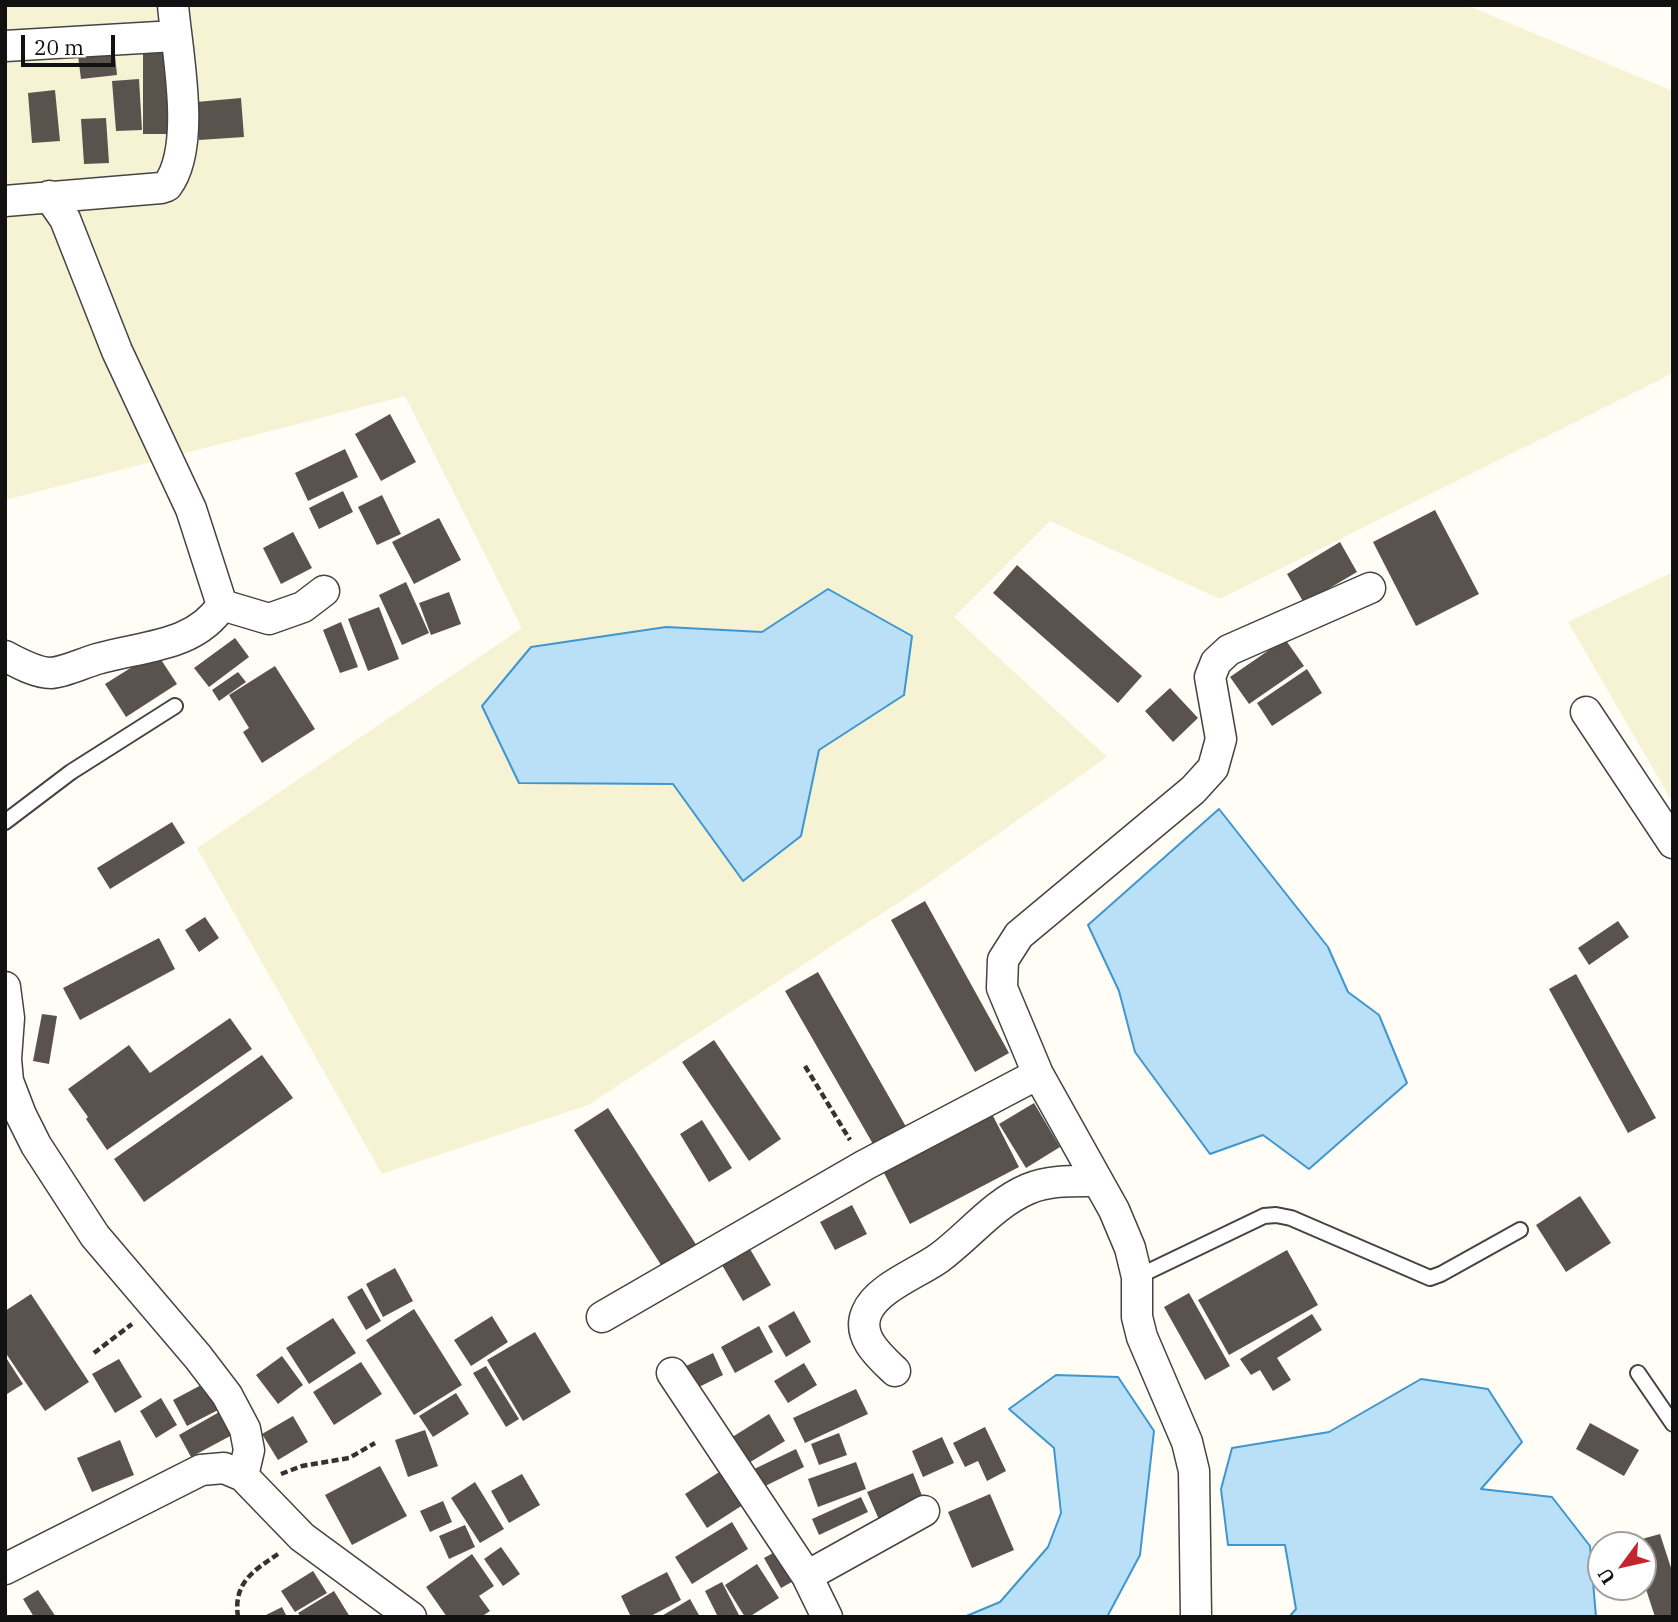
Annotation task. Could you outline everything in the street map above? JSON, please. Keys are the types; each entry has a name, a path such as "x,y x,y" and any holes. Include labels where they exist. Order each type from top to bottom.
{"street":[{"path":"5,201 161,188 170,182 181,153 184,129 173,5"},
{"path":"5,46 176,36"},
{"path":"49,196 65,219 117,351 191,509 222,605"},
{"path":"1196,1617 1194,1471 1182,1429 1142,1337 1138,1317 1137,1277 1130,1248 1114,1210 1038,1074 1002,988 1003,960 1019,935 1193,790 1213,768 1221,739 1210,677 1216,662 1229,650 1370,588"},
{"path":"222,605 269,619 303,607 324,591"},
{"path":"5,656 20,664 50,673 101,658 171,643 207,623 222,605"},
{"path":"1586,712 1673,843"},
{"path":"5,988 9,1018 7,1082 26,1125 58,1181 95,1236 227,1395 245,1429 250,1483"},
{"path":"602,1317 865,1165 1038,1074"},
{"path":"895,1371 873,1349 865,1331 866,1313 878,1296 940,1257 1002,1203 1028,1189 1057,1182 1096,1181"},
{"path":"672,1373 807,1576 827,1617"},
{"path":"5,1569 201,1471 224,1468 250,1483 302,1537 411,1617"},
{"path":"807,1576 924,1511"}],"lane":[{"path":"5,822 71,772 175,706"},
{"path":"1137,1277 1264,1216 1276,1215 1291,1219 1430,1278 1520,1230"},
{"path":"1638,1373 1673,1424"}],"path":[{"path":"805,1066 865,1165"},
{"path":"93,1353 155,1307"},
{"path":"250,1483 286,1470 349,1458 374,1443"},
{"path":"238,1617 242,1583 257,1568 302,1537"}],"shaded area":[{"path":"5,5 1466,5 1673,91 1673,373 1220,599 1050,521 954,617 1107,757 927,884 588,1105 382,1174 197,848 522,628 405,396 5,500"},
{"path":"1673,572 1673,803 1568,622"}],"water":[{"path":"828,589 912,636 904,695 819,750 801,836 743,881 673,784 519,783 482,706 531,647 666,627 762,632"},
{"path":"1219,809 1328,947 1348,992 1379,1015 1407,1083 1309,1169 1263,1135 1210,1154 1135,1052 1119,991 1088,925"},
{"path":"1056,1375 1118,1377 1154,1431 1140,1555 1107,1617 964,1617 1000,1602 1048,1547 1061,1513 1054,1448 1009,1409"},
{"path":"1421,1379 1488,1389 1522,1442 1481,1489 1552,1497 1587,1542 1587,1601 1595,1601 1596,1617 1289,1617 1296,1609 1285,1545 1228,1545 1221,1489 1232,1448 1329,1432"}],"building":[{"path":"114,45 117,75 81,79 77,48"},
{"path":"143,53 168,53 168,134 143,134"},
{"path":"139,79 142,130 116,131 112,81"},
{"path":"55,90 60,141 32,143 28,93"},
{"path":"241,98 244,137 199,140 196,102"},
{"path":"106,118 109,163 84,164 81,119"},
{"path":"390,414 416,462 381,481 355,434"},
{"path":"345,449 358,477 308,501 295,473"},
{"path":"343,491 353,512 319,529 309,508"},
{"path":"382,495 401,534 377,545 358,507"},
{"path":"1435,510 1479,594 1416,626 1373,542"},
{"path":"439,518 461,560 414,584 392,542"},
{"path":"293,532 312,568 281,584 263,548"},
{"path":"1340,542 1357,572 1304,603 1287,574"},
{"path":"1017,565 1142,676 1118,703 993,593"},
{"path":"406,582 429,633 402,645 379,595"},
{"path":"449,592 461,624 431,635 419,603"},
{"path":"379,607 399,659 368,671 348,619"},
{"path":"341,622 358,667 340,673 323,630"},
{"path":"235,638 249,657 209,687 194,668"},
{"path":"1285,639 1304,666 1249,704 1230,677"},
{"path":"156,652 177,684 126,717 105,684"},
{"path":"275,666 315,729 262,763 243,732 249,728 229,695"},
{"path":"1307,669 1322,693 1272,726 1257,703"},
{"path":"238,672 246,682 219,701 212,690"},
{"path":"1170,688 1198,718 1173,742 1145,711"},
{"path":"172,822 185,843 110,889 97,868"},
{"path":"925,901 1009,1053 975,1072 891,920"},
{"path":"205,917 219,938 199,952 185,930"},
{"path":"1618,921 1629,937 1589,965 1578,948"},
{"path":"159,938 175,969 80,1020 63,988"},
{"path":"818,972 909,1132 877,1151 785,991"},
{"path":"1576,974 1656,1118 1628,1133 1549,989"},
{"path":"42,1014 57,1016 49,1064 33,1061"},
{"path":"230,1018 252,1049 107,1150 68,1089 129,1045 150,1073"},
{"path":"714,1040 781,1139 749,1161 682,1062"},
{"path":"262,1055 293,1098 144,1202 114,1159"},
{"path":"1034,1103 1060,1147 1026,1168 999,1124"},
{"path":"608,1108 697,1246 663,1268 574,1130"},
{"path":"991,1112 1019,1167 910,1224 882,1169"},
{"path":"702,1120 732,1168 709,1182 680,1134"},
{"path":"1580,1196 1611,1243 1566,1272 1536,1225"},
{"path":"852,1205 867,1234 835,1250 820,1222"},
{"path":"750,1249 771,1285 743,1301 722,1265"},
{"path":"1287,1250 1318,1305 1229,1355 1198,1300"},
{"path":"395,1268 413,1301 383,1317 366,1284"},
{"path":"362,1288 381,1321 366,1330 347,1297"},
{"path":"1189,1293 1230,1366 1205,1380 1164,1307"},
{"path":"31,1294 89,1382 45,1411 5,1352 5,1311"},
{"path":"414,1309 462,1385 414,1415 366,1340"},
{"path":"794,1311 811,1342 786,1357 768,1326"},
{"path":"1312,1314 1322,1330 1277,1358 1291,1380 1273,1391 1260,1370 1251,1375 1240,1359"},
{"path":"492,1316 508,1342 471,1366 454,1340"},
{"path":"333,1318 356,1353 309,1384 286,1348"},
{"path":"759,1326 773,1352 735,1373 721,1347"},
{"path":"535,1332 571,1392 523,1421 487,1360"},
{"path":"713,1353 723,1375 695,1389 684,1367"},
{"path":"5,1356 23,1384 7,1394 5,1391"},
{"path":"282,1356 303,1385 278,1404 256,1375"},
{"path":"119,1359 142,1397 115,1413 92,1374"},
{"path":"361,1362 382,1394 334,1425 313,1392"},
{"path":"804,1363 817,1385 788,1403 774,1381"},
{"path":"486,1366 519,1419 506,1427 473,1373"},
{"path":"205,1383 220,1409 187,1426 173,1400"},
{"path":"856,1389 868,1414 805,1443 793,1418"},
{"path":"456,1393 469,1414 433,1437 419,1416"},
{"path":"161,1398 177,1425 156,1438 140,1411"},
{"path":"221,1411 234,1434 191,1457 179,1435"},
{"path":"769,1414 785,1441 742,1467 726,1441"},
{"path":"293,1416 308,1442 278,1460 262,1434"},
{"path":"1590,1423 1639,1450 1624,1476 1576,1449"},
{"path":"985,1427 1006,1471 987,1481 978,1461 965,1467 953,1443"},
{"path":"425,1430 438,1466 408,1477 395,1440"},
{"path":"839,1433 847,1455 819,1465 811,1444"},
{"path":"942,1437 954,1463 923,1477 912,1451"},
{"path":"120,1440 134,1475 92,1492 77,1458"},
{"path":"796,1449 804,1467 759,1489 750,1471"},
{"path":"856,1462 866,1489 818,1507 808,1479"},
{"path":"380,1466 407,1516 352,1545 325,1495"},
{"path":"727,1467 749,1501 707,1528 685,1494"},
{"path":"913,1473 925,1503 880,1522 867,1492"},
{"path":"522,1474 540,1505 509,1523 491,1491"},
{"path":"475,1482 504,1529 480,1543 451,1498"},
{"path":"990,1494 1014,1550 972,1568 948,1512"},
{"path":"861,1497 868,1512 819,1535 812,1519"},
{"path":"443,1501 452,1522 430,1532 420,1511"},
{"path":"732,1522 748,1549 692,1584 675,1557"},
{"path":"465,1525 475,1547 449,1559 439,1536"},
{"path":"1660,1534 1673,1574 1673,1617 1655,1617 1650,1601 1657,1601 1657,1535"},
{"path":"501,1547 520,1574 503,1586 484,1559"},
{"path":"782,1548 799,1578 781,1588 764,1558"},
{"path":"472,1554 494,1586 479,1596 490,1611 481,1617 447,1617 426,1587"},
{"path":"757,1564 779,1598 745,1617 725,1585"},
{"path":"313,1571 327,1593 295,1612 281,1591"},
{"path":"667,1572 681,1600 649,1617 631,1617 621,1596"},
{"path":"722,1582 740,1617 718,1617 705,1591"},
{"path":"38,1590 56,1617 34,1617 23,1599"},
{"path":"334,1591 350,1617 301,1617 298,1613"},
{"path":"690,1599 700,1617 660,1617"},
{"path":"282,1607 287,1617 262,1617"}]}
